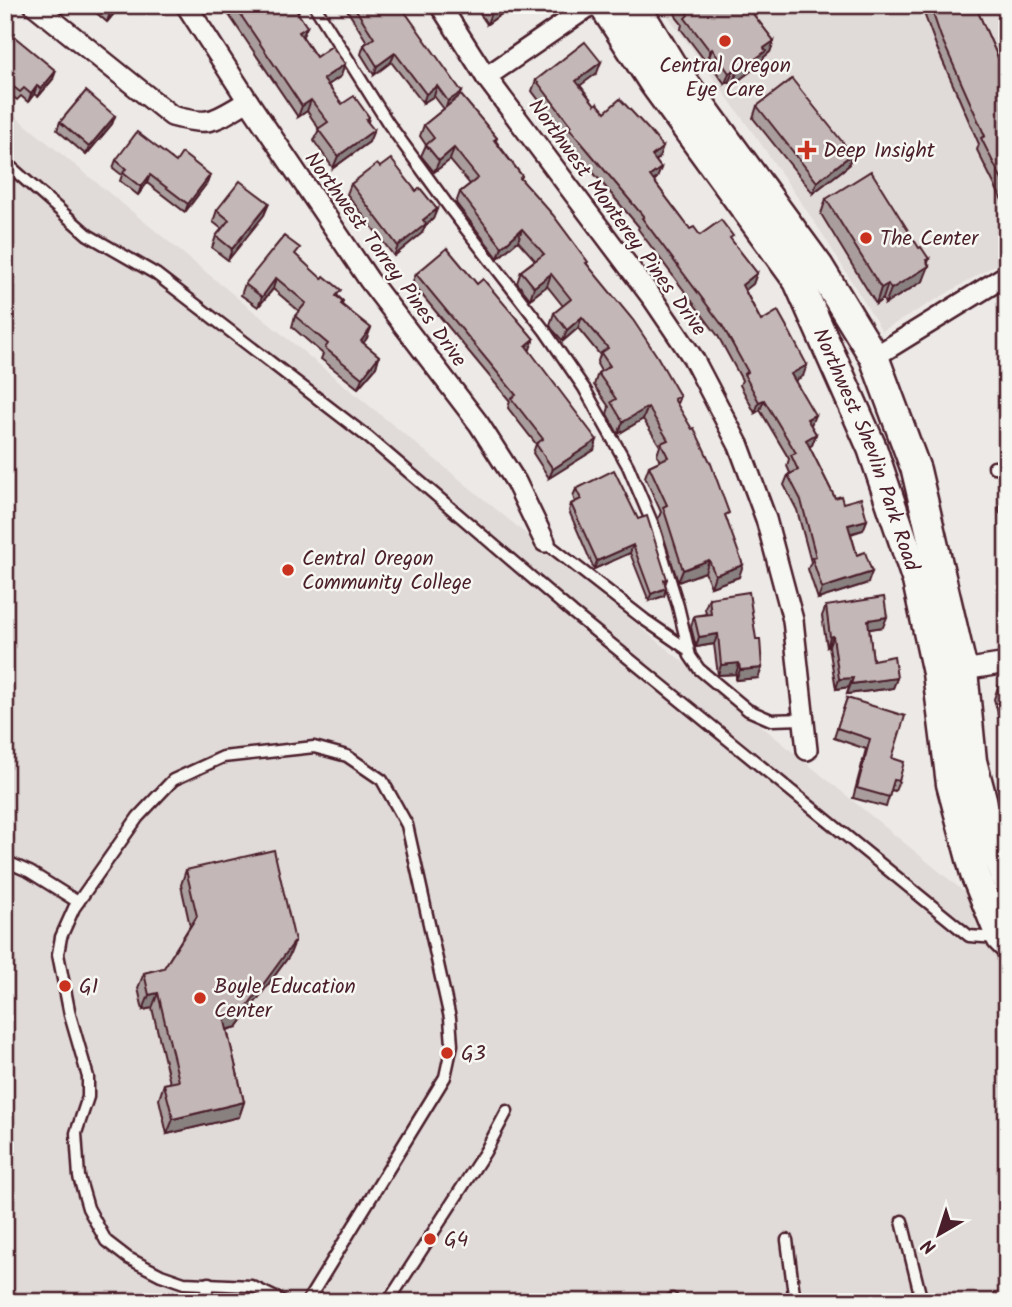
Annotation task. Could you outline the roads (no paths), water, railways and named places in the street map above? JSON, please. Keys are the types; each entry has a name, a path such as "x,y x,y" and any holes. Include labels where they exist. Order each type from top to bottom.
{"main road":[{"name":"Northwest Shevlin Park Road","path":"603,5 653,82 798,281 872,448 950,672 951,784 975,874 1004,941"},
{"name":"Northwest Shevlin Park Road","path":"635,5 672,66 819,267 874,357 916,470 950,672 996,852 1007,879"}],"street":[{"path":"34,5 172,116 198,124 214,120 248,101"},
{"name":"Northwest Torrey Pines Drive","path":"186,5 369,280 479,424 516,482 545,542"},
{"name":"Northwest Monterey Pines Drive","path":"440,5 486,77 653,299 693,358 738,446 766,519 793,620 807,750"},
{"path":"486,77 591,5"},
{"path":"874,357 1007,275"},
{"path":"950,672 1007,663"}],"lane":[{"path":"314,5 388,123 545,331 584,388 628,466 653,525 678,606 687,649 699,669 748,710 771,720 803,719"},
{"path":"5,162 88,235 156,274 369,438 573,613 969,936 1004,941"},
{"path":"994,467 1007,468"},
{"path":"545,542 645,620 687,649"},
{"path":"284,1302 251,1286 184,1283 128,1258 106,1241 88,1208 79,1177 76,1133 88,1097 89,1077 70,1015 58,954 61,937 78,902 138,817 173,780 223,757 314,747 346,756 382,780 407,825 448,1006 452,1045 445,1077 307,1302"},
{"path":"5,861 30,872 78,902"},
{"path":"388,1302 485,1152 507,1111"},
{"path":"902,1221 922,1302"},
{"path":"787,1240 795,1302"},
{"path":"202,1302 209,1283"}],"place":[{"name":"Central Oregon Eye Care","path":"725,41"},
{"name":"Deep Insight","path":"807,150"},
{"name":"The Center","path":"866,238"},
{"name":"Central Oregon Community College","path":"288,570"},
{"name":"G1","path":"65,986"},
{"name":"Boyle Education Center","path":"200,998"},
{"name":"G3","path":"447,1053"},
{"name":"G4","path":"430,1239"}]}
